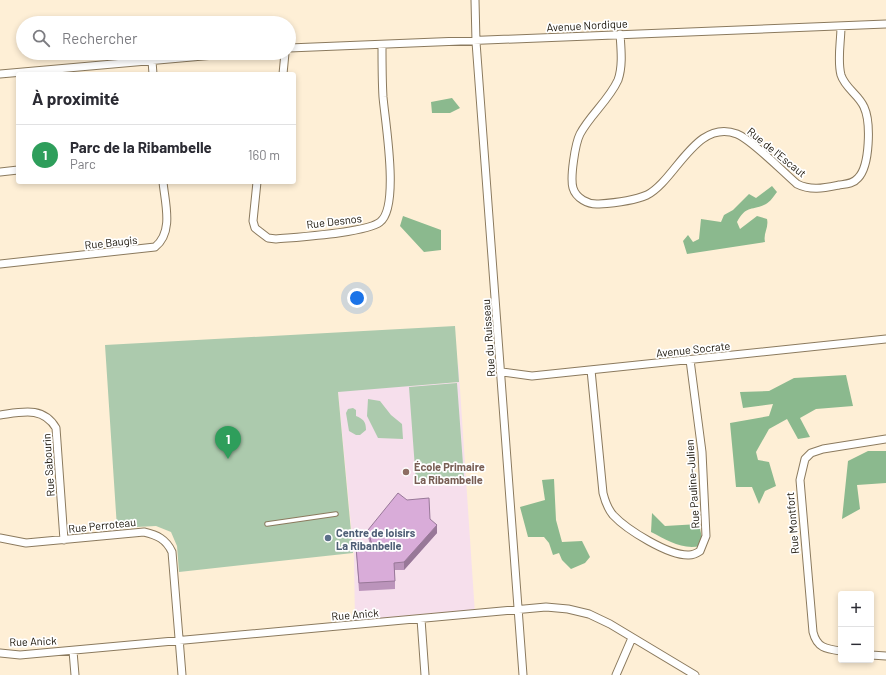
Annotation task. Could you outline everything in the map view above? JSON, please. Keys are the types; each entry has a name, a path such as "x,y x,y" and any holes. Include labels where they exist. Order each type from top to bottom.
{"street":[{"name":"Rue du Ruisseau","path":"475,0 476,42 502,372 523,675"},
{"name":"Avenue Nordique","path":"296,48 476,42 620,34 886,24"},
{"name":"Rue de l'Escaut","path":"620,34 621,68 619,78 581,132 574,151 572,186 576,194 581,199 597,205 635,199 647,194 657,187 701,140 711,133 722,131 736,134 746,140 797,184 805,188 815,189 850,184 858,178 864,169 868,157 867,117 864,106 846,85 842,76 840,65 841,26"},
{"name":"Rue Desnos","path":"257,184 253,221 255,228 268,238 276,239 365,229 381,222 387,214 391,177 383,95 382,45"},
{"path":"23,72 163,60"},
{"path":"283,72 285,60"},
{"path":"152,61 153,72"},
{"path":"0,74 16,73"},
{"path":"0,172 16,170"},
{"name":"Rue Baugis","path":"0,264 155,247 161,242 165,235 167,223 163,184"},
{"name":"Avenue Socrate","path":"502,372 532,376 886,339"},
{"name":"Rue Pauline-Julien","path":"591,370 602,493 607,505 614,515 633,532 668,551 688,556 700,551 706,536 702,452 690,360"},
{"name":"Rue Sabourin","path":"0,415 34,412 48,417 56,428 64,540"},
{"name":"Rue Montfort","path":"838,651 826,649 819,646 814,640 802,514 800,480 801,469 805,459 811,453 822,449 886,439"},
{"name":"Rue Perroteau","path":"0,538 26,543 144,532 164,541 172,552 182,675"},
{"name":"Rue Anick","path":"0,652 20,655 546,607 568,609 590,614 610,624 695,675"},
{"path":"421,619 425,675"},
{"path":"616,675 632,638"},
{"path":"73,650 75,675"},
{"path":"874,655 886,656"}],"lane":[{"path":"267,524 336,514"}],"shaded area":[{"name":"École Primaire La Ribambelle","path":"458,359 475,614 355,625 354,556 338,391 458,382"}],"green space":[{"path":"452,98 460,108 450,113 432,113 431,102"},
{"path":"772,186 777,192 770,200 766,204 749,209 743,213 737,222 740,229 757,216 767,219 765,242 687,254 683,241 688,235 693,242 699,239 701,219 721,222 724,215 733,210 749,194 756,198"},
{"path":"403,216 441,230 441,250 424,252 400,226"},
{"path":"455,326 459,382 338,392 353,553 179,572 177,546 171,532 156,526 117,528 105,345"},
{"path":"846,375 853,406 816,409 800,418 810,437 798,439 787,419 769,429 756,452 758,460 769,462 776,486 765,491 759,504 752,487 736,487 730,423 769,416 773,404 743,408 740,392 769,391 794,378"},
{"path":"457,383 464,478 416,482 409,387"},
{"path":"368,399 380,401 391,415 402,424 403,439 378,438 367,416"},
{"path":"353,408 356,410 356,416 365,422 366,430 360,435 356,435 349,431 346,413 348,409"},
{"path":"868,451 886,451 886,483 857,485 860,509 842,519 848,461"},
{"path":"554,479 556,520 562,542 582,541 590,557 585,563 571,569 562,560 559,553 553,555 549,543 544,537 528,537 520,507 545,500 542,480"},
{"path":"652,513 665,526 699,524 702,538 700,546 687,547 669,541 651,532"}],"building":[{"path":"398,493 407,500 429,498 430,519 437,525 404,562 394,563 395,581 359,583 356,547 372,545 368,530"}],"place":[{"name":"Parc de la Ribambelle","path":"228,459"},
{"name":"École Primaire La Ribambelle","path":"406,472"},
{"name":"Centre de loisirs La Ribanbelle","path":"328,538"}]}
